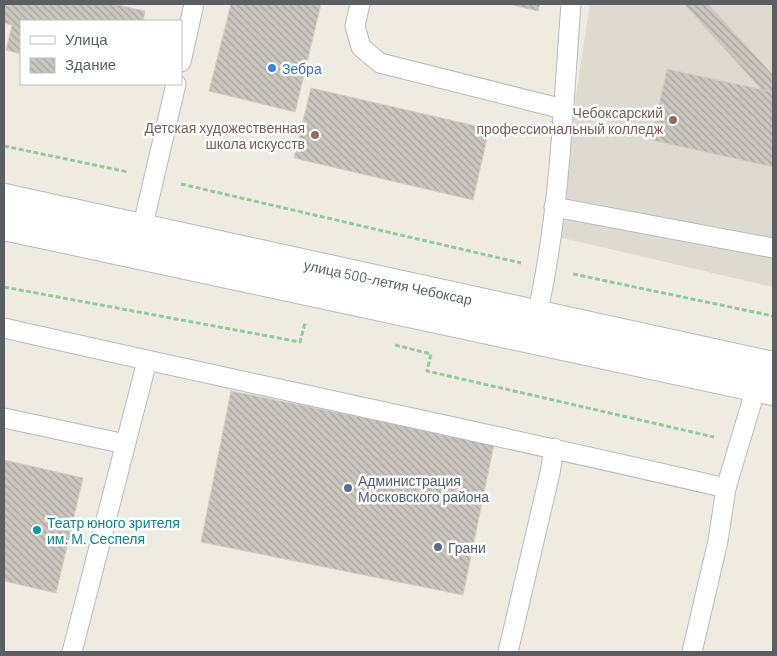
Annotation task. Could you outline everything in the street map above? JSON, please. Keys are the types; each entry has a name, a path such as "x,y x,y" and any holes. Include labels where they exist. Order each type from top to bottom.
{"street":[{"name":"улица 500-летия Чебоксар","path":"4,198 140,242"},
{"name":"улица 500-летия Чебоксар","path":"4,226 140,242 766,377"}],"lane":[{"path":"182,58 194,4"},
{"path":"360,4 355,26 361,47 380,63 563,109"},
{"path":"535,327 547,269 554,207 571,4"},
{"path":"140,242 176,85"},
{"path":"554,207 773,248"},
{"path":"4,328 554,448 726,488"},
{"path":"72,652 147,360"},
{"path":"692,652 718,541 726,488 740,443 766,377"},
{"path":"4,418 126,444"},
{"path":"508,652 548,482 554,448"}],"path":[{"path":"4,146 155,178 547,269 773,316"},
{"path":"4,287 300,342 305,323 315,326"},
{"path":"392,344 431,354 427,371 740,443"}],"shaded area":[{"name":"Чебоксарский профессиональный колледж","path":"590,4 773,4 773,287 554,236"}],"building":[{"path":"4,4 113,4 145,11 143,20 20,20 20,54 6,50 12,25 4,23"},
{"path":"231,4 321,4 295,112 209,91"},
{"path":"508,4 540,4 538,11"},
{"path":"684,4 708,4 773,75 773,92 763,91"},
{"path":"667,69 773,92 773,167 651,140"},
{"path":"311,88 489,129 473,200 294,158"},
{"name":"Администрация Московского района","path":"231,391 494,444 463,595 201,542"},
{"name":"Театр юного зрителя им. М. Сеспеля","path":"4,460 83,478 56,593 4,581"}],"place":[{"name":"Зебра","path":"272,68"},
{"name":"Чебоксарский профессиональный колледж","path":"673,120"},
{"name":"Детская художественная школа искусств","path":"315,135"},
{"name":"Администрация Московского района","path":"348,488"},
{"name":"Театр юного зрителя им. М. Сеспеля","path":"37,530"},
{"name":"Грани","path":"438,547"}]}
